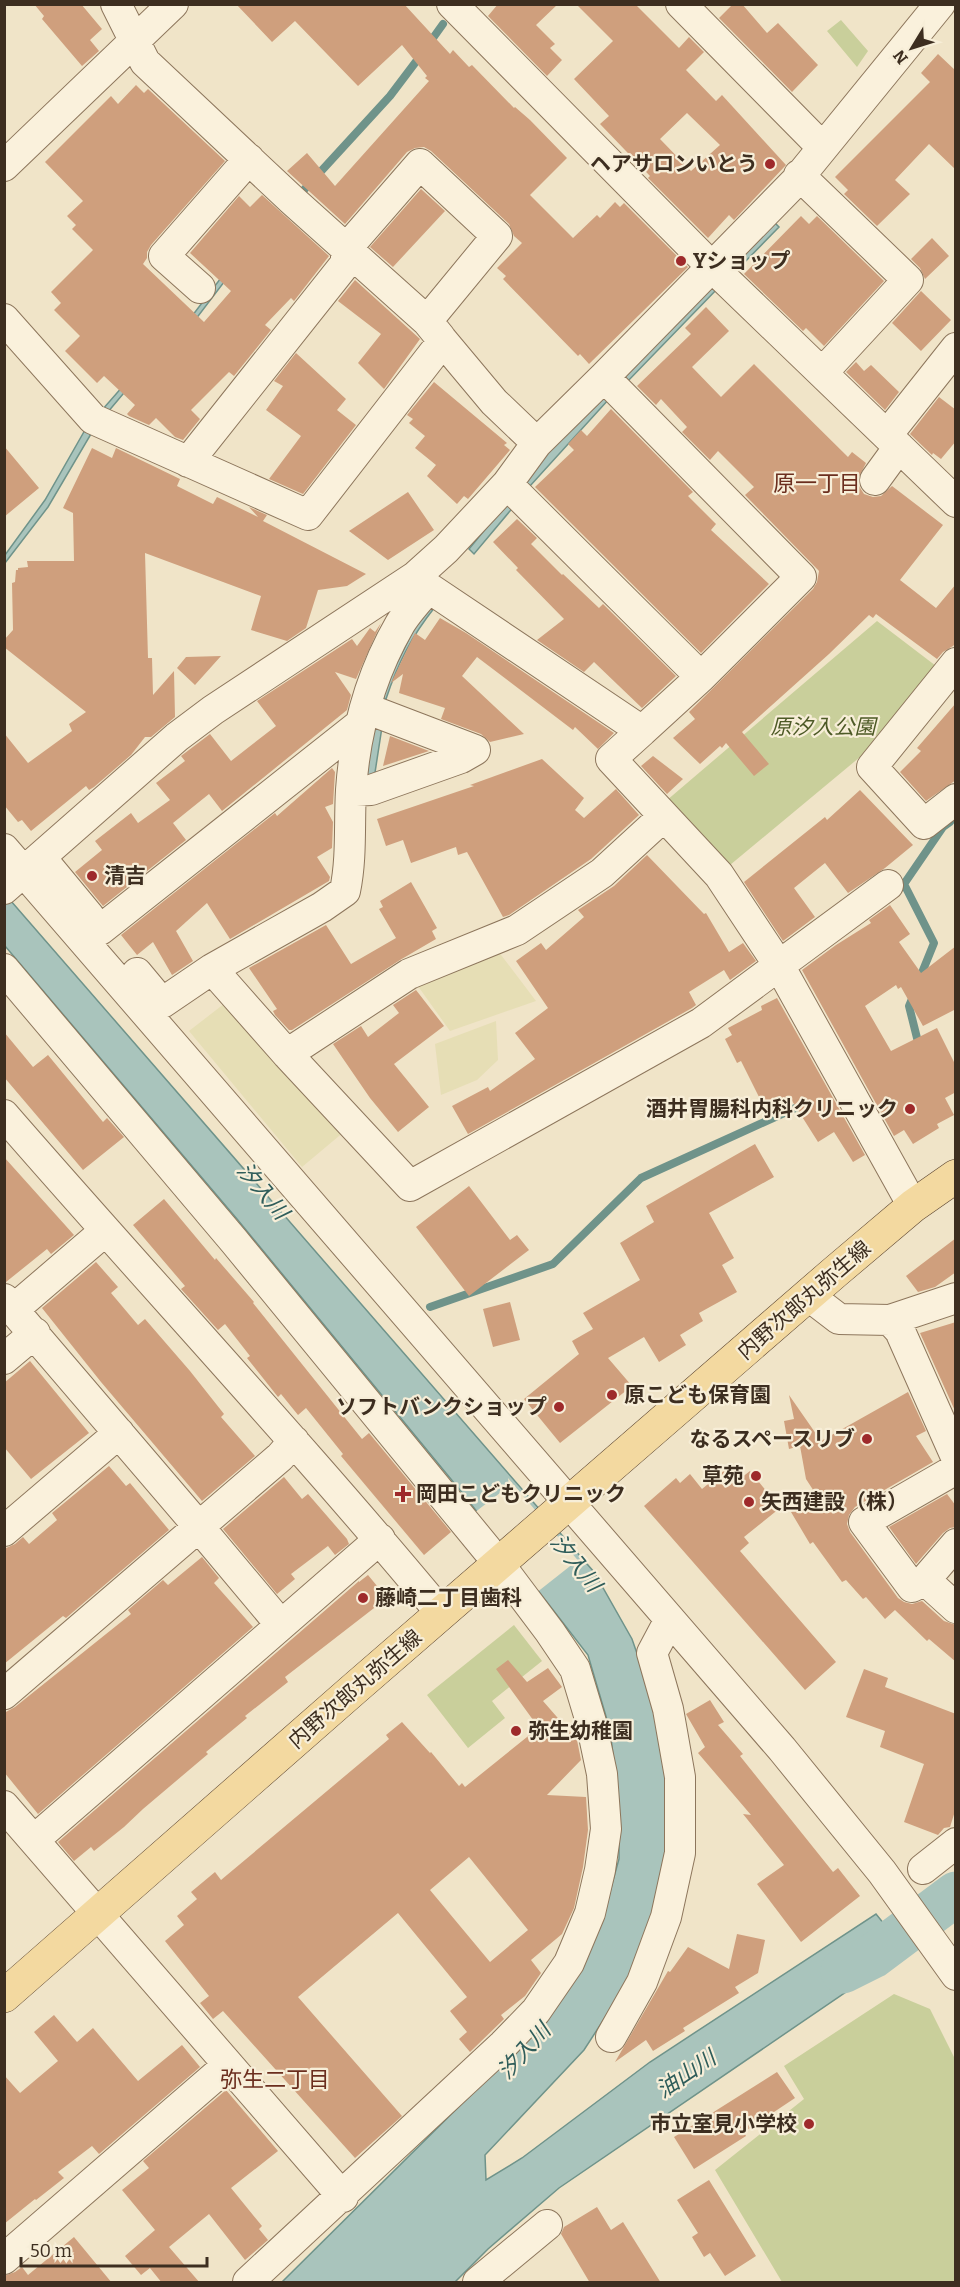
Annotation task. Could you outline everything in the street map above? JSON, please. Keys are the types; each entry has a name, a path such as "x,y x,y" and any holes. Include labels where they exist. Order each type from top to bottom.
{"main road":[{"name":"内野次郎丸弥生線","path":"4,1996 569,1502 913,1206 956,1176"}],"street":[{"path":"116,4 145,62 435,331 494,402 537,443"},
{"path":"4,166 172,4"},
{"path":"681,4 822,147"},
{"path":"24,873 100,930 162,1003 212,969 322,907 345,891 350,866 351,791 362,717 387,651 423,582 446,549 507,484 537,443 800,175 940,4"},
{"path":"463,9 712,267 956,502"},
{"path":"200,288 164,256 249,159"},
{"path":"4,319 93,419 188,462 308,515 435,331 497,236 420,164 346,249 346,262 188,462"},
{"path":"800,175 908,280 823,372"},
{"path":"875,480 893,441 956,348"},
{"path":"604,377 801,577 701,677 611,759 719,875 780,966 913,1206"},
{"path":"507,484 701,677"},
{"path":"423,582 642,731"},
{"path":"24,873 177,737 213,710 423,582"},
{"path":"956,663 872,767 924,824 956,800"},
{"path":"351,791 371,790 461,758 475,750 362,717"},
{"path":"100,930 362,717"},
{"path":"287,1054 409,974 517,930 602,873 663,817"},
{"path":"4,849 782,1749 895,1890 956,1976"},
{"path":"212,969 287,1054 410,1186 701,1023 888,885"},
{"path":"4,969 234,1241 499,1564 550,1632 575,1669 591,1722 602,1774 606,1828 600,1870 590,1913 569,1963 536,2011 495,2053 343,2197 322,2213 258,2280"},
{"path":"4,1115 380,1539 441,1613"},
{"path":"105,1231 9,1304 281,1625"},
{"path":"809,1296 839,1319 890,1320 956,1298"},
{"path":"890,1320 900,1331 956,1458"},
{"path":"4,1359 35,1333"},
{"path":"4,1531 119,1433"},
{"path":"4,1695 280,1457 294,1442"},
{"path":"956,1469 864,1522 912,1587 925,1580 956,1544"},
{"path":"34,1840 380,1539"},
{"path":"925,1580 956,1608"},
{"path":"611,2037 642,1982 666,1917 680,1853 680,1777 668,1709 652,1653 669,1621"},
{"path":"4,1806 99,1913 227,2066 343,2197"},
{"path":"923,1869 956,1843"},
{"path":"4,2259 227,2066"},
{"path":"478,2283 547,2225"}],"shaded area":[{"path":"495,947 536,1001 450,1031 415,982"},
{"path":"229,1000 345,1131 302,1167 189,1031"},
{"path":"496,1021 498,1060 477,1080 441,1095 435,1044"}],"green space":[{"path":"841,20 868,51 857,67 827,31"},
{"name":"原汐入公園","path":"877,621 936,666 860,757 724,870 666,801"},
{"path":"514,1625 542,1661 492,1701 505,1718 468,1748 427,1695"},
{"path":"894,1994 930,2009 955,2059 955,2282 782,2282 715,2170 804,2099 784,2066"}],"water":[{"path":"774,222 779,227 739,268 734,263"},
{"path":"230,266 234,269 189,328 155,356 107,413 102,410 152,353 186,324"},
{"path":"714,282 719,287 626,383 621,378"},
{"path":"604,393 609,399 530,486 522,479"},
{"path":"85,430 91,434 48,507 5,563 5,555 45,500"},
{"path":"510,499 515,505 474,554 469,549"},
{"path":"428,601 435,607 406,651 386,699 380,697"},
{"path":"372,722 382,727 374,779 363,779"},
{"name":"汐入川","path":"4,893 594,1572 632,1639 657,1711 672,1788 668,1865 630,1979 584,2050 485,2155 486,2180 522,2158 650,2062 876,1914 906,1951 559,2188 488,2249 455,2282 282,2282 530,2036 603,1917 619,1859 619,1804 610,1730 588,1655 464,1495 237,1219 5,946"}],"pier":[{"path":"508,1478 581,1564 574,1563 536,1593 474,1513 509,1486"}],"building":[{"path":"34,4 81,4 102,29 90,40 99,51 82,66 42,19 44,16"},
{"path":"236,4 404,4 450,54 453,50 469,67 472,65 567,158 530,195 573,238 597,215 600,218 615,202 620,207 624,203 688,267 589,364 580,354 578,356 503,279 506,276 497,268 522,243 514,236 509,224 431,151 424,147 407,152 345,224 287,171 307,153 335,186 429,81 425,78 427,76 402,45 358,86 295,21 272,42"},
{"path":"498,4 558,4 536,25 555,44 550,48 562,60 547,76 488,16"},
{"path":"576,4 635,4 679,48 689,37 704,52 686,70 716,101 722,95 786,165 734,220 729,215 708,238 648,178 650,176 600,124 609,116 574,79 613,41","holes":["687,113 720,145 691,171 660,139"]},
{"path":"733,4 742,4 767,33 778,23 818,65 792,92 719,18"},
{"path":"938,54 956,71 956,170 929,144 895,180 910,194 877,226 844,194 848,190 835,177 930,82 921,73"},
{"path":"136,85 144,93 148,89 225,161 151,245 143,264 204,322 231,291 190,253 239,196 250,207 262,195 329,256 294,301 291,298 265,325 271,330 234,376 229,372 191,410 200,419 183,440 175,437 156,418 149,425 129,416 127,414 135,405 104,376 97,383 65,351 80,336 54,310 61,303 51,292 93,250 72,229 76,225 67,216 83,201 45,162 111,96 118,104"},
{"path":"421,189 445,211 393,267 370,247"},
{"path":"801,216 809,224 817,216 884,281 824,346 806,328 803,331 744,274"},
{"path":"932,238 949,256 925,279 920,268 911,259"},
{"path":"355,280 420,339 384,389 358,363 381,334 338,301"},
{"path":"921,291 951,320 921,351 892,323"},
{"path":"706,307 729,331 692,367 721,397 754,364 848,457 852,452 866,463 858,479 864,494 873,497 881,496 892,486 943,525 900,580 936,608 956,584 956,643 953,646 937,659 876,614 873,618 869,615 742,732 769,764 754,776 726,743 700,764 673,738 695,719 689,712 813,589 819,571 745,495 754,487 718,451 710,460 682,432 687,427 661,399 656,405 637,386 691,334 685,328"},
{"path":"296,353 346,399 337,410 356,425 303,494 269,479 301,436 266,410 283,386 274,381"},
{"path":"856,362 864,371 871,365 899,392 885,410 846,372"},
{"path":"434,382 507,443 504,445 510,450 468,499 464,496 457,504 427,476 436,465 415,448 425,436 409,423 413,419 407,415"},
{"path":"939,397 956,410 956,441 941,459 933,453 932,455 910,434"},
{"path":"611,409 693,492 688,496 716,524 711,530 769,584 701,653 535,487 574,450 568,444 581,430 587,436"},
{"path":"4,446 39,488 4,517"},
{"path":"92,448 112,458 116,448 180,479 177,486 213,504 217,497 258,517 249,507 267,515 263,521 366,574 347,586 318,590 306,628 287,641 251,630 261,596 145,553 148,658 152,658 153,695 174,671 175,717 151,737 145,737 131,755 94,787 89,790 86,786 31,831 22,820 18,822 4,805 4,733 28,763 72,731 69,724 86,712 4,647 4,640 13,630 12,583 15,582 18,568 28,567 27,561 74,561 73,513 63,508"},
{"path":"408,492 434,530 388,560 349,531"},
{"path":"517,519 537,538 531,544 562,575 599,608 603,604 676,676 642,708 594,662 584,672 537,640 564,619 516,570 518,568 493,542"},
{"path":"440,618 466,633 614,733 598,749 575,727 573,730 477,657 462,676 524,734 490,742 481,734 441,719 445,708 399,693 403,674 391,683 415,633 425,640"},
{"path":"381,623 356,679 335,672 351,695 347,710 222,811 209,794 173,823 186,840 103,906 75,872 102,850 95,841 131,813 138,823 170,800 156,783 185,761 181,756 210,734 231,761 276,726 257,701 352,639 357,646 370,628 375,632"},
{"path":"221,656 195,685 177,668 186,657"},
{"path":"956,703 956,780 926,801 900,772 921,751 917,748"},
{"path":"390,736 429,751 383,766"},
{"path":"653,756 683,779 667,794 641,766"},
{"path":"542,759 584,798 575,810 584,818 616,789 639,815 591,859 509,915 503,917 467,852 458,855 456,847 411,863 403,840 386,846 377,819 474,786 470,785"},
{"path":"332,768 335,772 333,804 325,807 333,822 332,848 317,857 330,877 329,881 230,939 207,903 176,931 193,961 172,975 153,942 137,955 121,935 275,813 277,816"},
{"path":"860,790 913,845 885,868 848,893 825,863 794,888 815,917 783,941 744,882 825,817 827,820"},
{"path":"647,855 704,914 706,913 729,952 743,943 756,961 730,980 724,970 689,992 696,1005 692,1008 468,1134 452,1106 488,1087 490,1091 535,1059 515,1033 548,1008 516,961 541,943 546,950 584,917 578,910 614,886"},
{"path":"411,882 437,928 432,931 436,939 289,1030 275,1015 273,1011 277,1009 249,968 326,925 351,964 396,938 379,909 383,907 380,901"},
{"path":"890,905 910,934 899,942 921,973 956,946 956,1009 923,1026 901,987 898,989 896,985 865,1006 891,1051 937,1028 956,1066 956,1092 945,1098 954,1115 937,1124 939,1128 913,1144 904,1130 894,1136 802,970 871,923 869,920"},
{"path":"416,990 444,1026 394,1064 429,1107 398,1132 370,1098 333,1044 361,1026 368,1037 399,1013 393,1005"},
{"path":"777,998 865,1155 853,1162 834,1132 818,1142 789,1096 765,1109 741,1061 737,1063 725,1039 732,1035 728,1028 762,1010 761,1006"},
{"path":"4,1032 33,1067 48,1055 103,1122 107,1118 124,1137 83,1170 4,1077"},
{"path":"755,1144 774,1177 709,1213 734,1258 722,1265 737,1292 699,1313 703,1321 680,1335 686,1345 659,1362 644,1337 608,1358 632,1386 560,1443 524,1399 579,1354 572,1341 593,1329 583,1313 640,1280 620,1243 654,1222 646,1206"},
{"path":"4,1157 74,1235 51,1254 47,1249 6,1282"},
{"path":"469,1186 510,1240 517,1235 529,1250 469,1296 416,1227"},
{"path":"164,1199 254,1302 362,1439 369,1433 451,1532 424,1555 341,1456 343,1454 306,1408 298,1415 281,1394 278,1397 247,1358 250,1356 225,1324 218,1330 181,1289 185,1286 133,1225"},
{"path":"956,1238 956,1272 935,1287 918,1292 906,1276"},
{"path":"96,1262 118,1287 111,1293 138,1325 145,1319 190,1371 224,1414 221,1417 255,1456 202,1501 101,1382 42,1308"},
{"path":"510,1302 520,1340 493,1347 483,1309"},
{"path":"956,1322 956,1413 920,1333"},
{"path":"30,1361 89,1433 31,1479 4,1447 4,1383"},
{"path":"908,1392 926,1431 916,1436 933,1462 855,1507 849,1515 847,1524 850,1532 898,1598 912,1604 922,1601 944,1621 956,1625 956,1662 929,1639 927,1641 895,1610 885,1619 866,1597 863,1599 846,1580 842,1582 813,1542 810,1544 791,1512 817,1496 806,1479 800,1446 789,1449 784,1421 794,1419 789,1395 821,1441"},
{"path":"731,1465 741,1478 750,1471 780,1508 744,1537 749,1543 740,1551 836,1662 805,1690 644,1506 676,1478 680,1483 690,1474 702,1489"},
{"path":"109,1466 126,1486 130,1483 169,1530 66,1618 63,1616 4,1664 4,1549 23,1537 29,1544 57,1520 52,1513"},
{"path":"284,1477 302,1499 308,1494 349,1544 335,1555 328,1546 291,1574 295,1579 277,1594 223,1529"},
{"path":"947,1494 956,1506 956,1527 943,1533 916,1564 889,1527"},
{"path":"202,1557 219,1578 214,1583 253,1627 38,1814 4,1772 4,1713 15,1707 131,1614 128,1610 163,1580 168,1585"},
{"path":"368,1575 387,1598 285,1677 288,1682 245,1716 247,1718 206,1752 208,1754 124,1827 94,1851 91,1847 74,1861 58,1842"},
{"path":"508,1660 527,1682 548,1668 562,1687 543,1701 577,1740 581,1760 547,1795 586,1797 588,1830 574,1908 562,1934 531,1960 541,1973 525,1996 501,2015 504,2019 470,2052 459,2039 467,2032 450,2011 467,1997 398,1913 298,1997 402,2116 355,2158 223,2011 213,2019 200,2003 209,1996 165,1941 184,1925 177,1916 197,1899 191,1892 215,1872 221,1880 389,1739 386,1735 402,1722 459,1786 462,1783 465,1787 532,1733 530,1730 536,1724 496,1669","holes":["469,1857 528,1930 490,1962 430,1890"]},
{"path":"864,1669 888,1678 885,1687 956,1714 956,1808 950,1827 944,1828 938,1835 904,1822 924,1764 880,1747 885,1731 846,1717"},
{"path":"710,1700 724,1722 718,1725 743,1754 740,1756 833,1872 838,1868 860,1896 801,1942 757,1884 784,1865 743,1814 751,1815 698,1753 705,1747 686,1714"},
{"path":"737,1934 765,1940 758,1973 735,1987 739,1993 683,2028 685,2031 653,2051 646,2040 615,2062 668,1971 670,1972 688,1947 729,1969"},
{"path":"54,2015 77,2042 93,2028 138,2081 182,2045 200,2067 99,2154 92,2146 58,2172 64,2178 4,2224 4,2075 20,2093 58,2061 34,2032"},
{"path":"777,2072 795,2098 744,2132 746,2136 694,2169 674,2137"},
{"path":"226,2090 278,2151 231,2188 262,2226 259,2229 268,2240 245,2260 209,2214 169,2247 200,2283 162,2283 150,2268 141,2275 125,2256 155,2230 122,2190 149,2168 143,2161"},
{"path":"709,2180 756,2256 725,2276 710,2253 704,2257 692,2237 698,2233 677,2200"},
{"path":"597,2207 611,2230 623,2222 661,2283 590,2283 561,2234 564,2227"},
{"path":"74,2237 112,2283 4,2283 4,2276 22,2267 28,2275"}],"waterway":[{"path":"428,45 443,24"},
{"path":"302,192 390,96 421,55"},
{"path":"919,980 934,943 904,884 943,827 950,822"},
{"path":"914,994 909,1006 919,1046"},
{"path":"430,1307 553,1264 641,1178 804,1104"},
{"name":"油山川","path":"843,1971 873,1956 956,1894"}],"place":[{"name":"ヘアサロンいとう","path":"770,164"},
{"name":"Yショップ","path":"681,261"},
{"name":"清吉","path":"92,876"},
{"name":"酒井胃腸科内科クリニック","path":"910,1109"},
{"name":"原こども保育園","path":"612,1395"},
{"name":"ソフトバンクショップ","path":"559,1407"},
{"name":"なるスペースリブ","path":"867,1439"},
{"name":"草苑","path":"756,1476"},
{"name":"岡田こどもクリニック","path":"403,1494"},
{"name":"矢西建設（株）","path":"749,1502"},
{"name":"藤崎二丁目歯科","path":"363,1598"},
{"name":"弥生幼稚園","path":"516,1731"},
{"name":"市立室見小学校","path":"809,2124"}],"district":[{"name":"原一丁目","path":"817,483"},
{"name":"弥生二丁目","path":"275,2079"}]}
